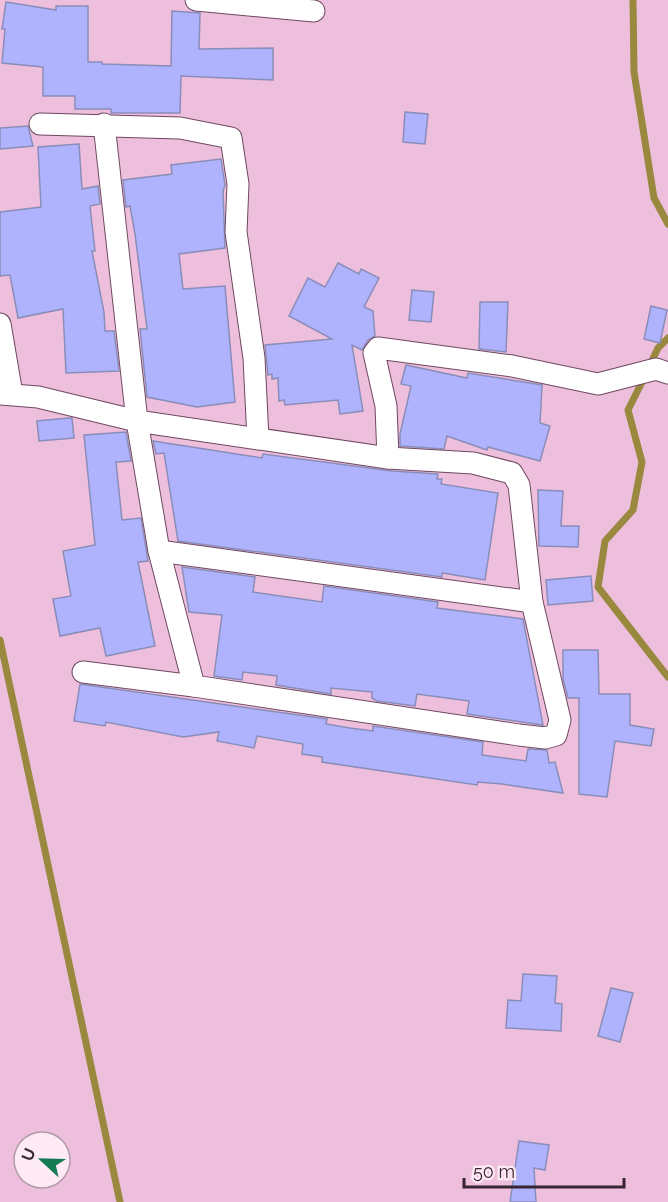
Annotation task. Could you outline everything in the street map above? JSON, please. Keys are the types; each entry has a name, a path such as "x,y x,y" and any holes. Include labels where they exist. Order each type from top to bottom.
{"street":[{"path":"196,0 314,11"},
{"path":"40,124 104,124 180,128 231,138 238,184 236,232 254,358 258,439"},
{"path":"104,124 137,421 159,551 194,686"},
{"path":"0,324 6,394 38,397 137,421 388,458 473,463 512,473 519,485 532,602 560,720 556,735 552,737 508,733 194,686 83,672"},
{"path":"388,458 386,406 374,353 378,348 512,366 598,384 662,371"},
{"path":"159,551 532,602"}],"building":[{"path":"6,2 56,10 56,6 88,6 88,62 102,62 102,64 171,66 172,11 200,13 199,49 273,48 273,80 181,76 180,113 111,113 111,109 75,109 75,96 43,96 43,67 2,63 5,29 2,29"},
{"path":"405,112 428,114 425,144 403,142"},
{"path":"28,126 33,146 0,149 0,128"},
{"path":"79,144 82,189 98,186 100,204 90,206 95,251 92,251 104,312 105,331 114,331 119,371 66,373 63,309 18,318 10,275 0,276 0,212 41,207 38,147"},
{"path":"221,159 225,185 223,191 225,248 179,254 183,289 225,286 235,402 197,407 147,397 140,329 147,329 135,234 130,206 126,207 123,180 172,174 171,165"},
{"path":"338,263 359,274 361,269 379,278 364,307 373,311 375,336 368,340 362,350 352,345 363,411 340,414 338,400 285,405 284,400 279,401 278,378 272,379 272,374 268,375 265,345 332,339 289,316 308,278 325,287"},
{"path":"412,290 434,292 431,322 409,320"},
{"path":"480,302 508,302 506,352 479,349"},
{"path":"651,306 667,310 660,343 644,339"},
{"path":"406,365 467,378 468,373 542,385 540,423 550,426 540,461 488,447 487,450 447,436 444,449 400,446 400,434 411,386 401,384"},
{"path":"72,418 74,438 39,441 37,421"},
{"path":"126,432 131,461 116,462 122,520 141,518 148,561 138,562 155,646 106,656 100,628 60,636 53,599 71,596 63,551 95,545 84,435"},
{"path":"153,441 262,458 263,454 392,471 438,474 437,479 442,479 441,484 498,493 485,580 442,573 442,577 178,541 164,453 156,454"},
{"path":"538,490 563,491 561,526 579,526 578,547 539,546"},
{"path":"182,567 255,577 253,592 322,602 324,586 438,602 437,608 523,619 543,725 467,714 469,701 417,694 415,706 377,701 372,698 372,692 331,688 331,694 276,685 277,676 243,672 242,680 214,676 222,615 189,612"},
{"path":"591,576 593,601 548,605 546,580"},
{"path":"563,650 598,650 599,694 630,694 630,725 654,729 651,746 615,741 607,797 579,794 579,698 568,698 563,679"},
{"path":"80,684 327,719 326,724 350,728 373,731 373,726 483,742 482,755 526,761 528,749 547,750 549,763 555,762 563,793 502,784 478,782 477,785 322,762 322,757 302,754 303,744 257,736 254,748 217,741 219,732 183,737 106,722 105,726 74,721"},
{"path":"523,974 557,976 555,1003 562,1004 561,1031 506,1028 508,1000 521,1001"},
{"path":"611,988 633,993 620,1042 598,1036"},
{"path":"519,1141 549,1145 545,1170 534,1168 536,1202 510,1202"}],"waterway":[{"path":"633,0 634,72 654,198 668,224"},
{"path":"650,365 658,348 668,338"},
{"path":"644,378 628,410 642,462 633,510 605,541 598,587 668,677"},
{"path":"0,640 120,1202"}]}
